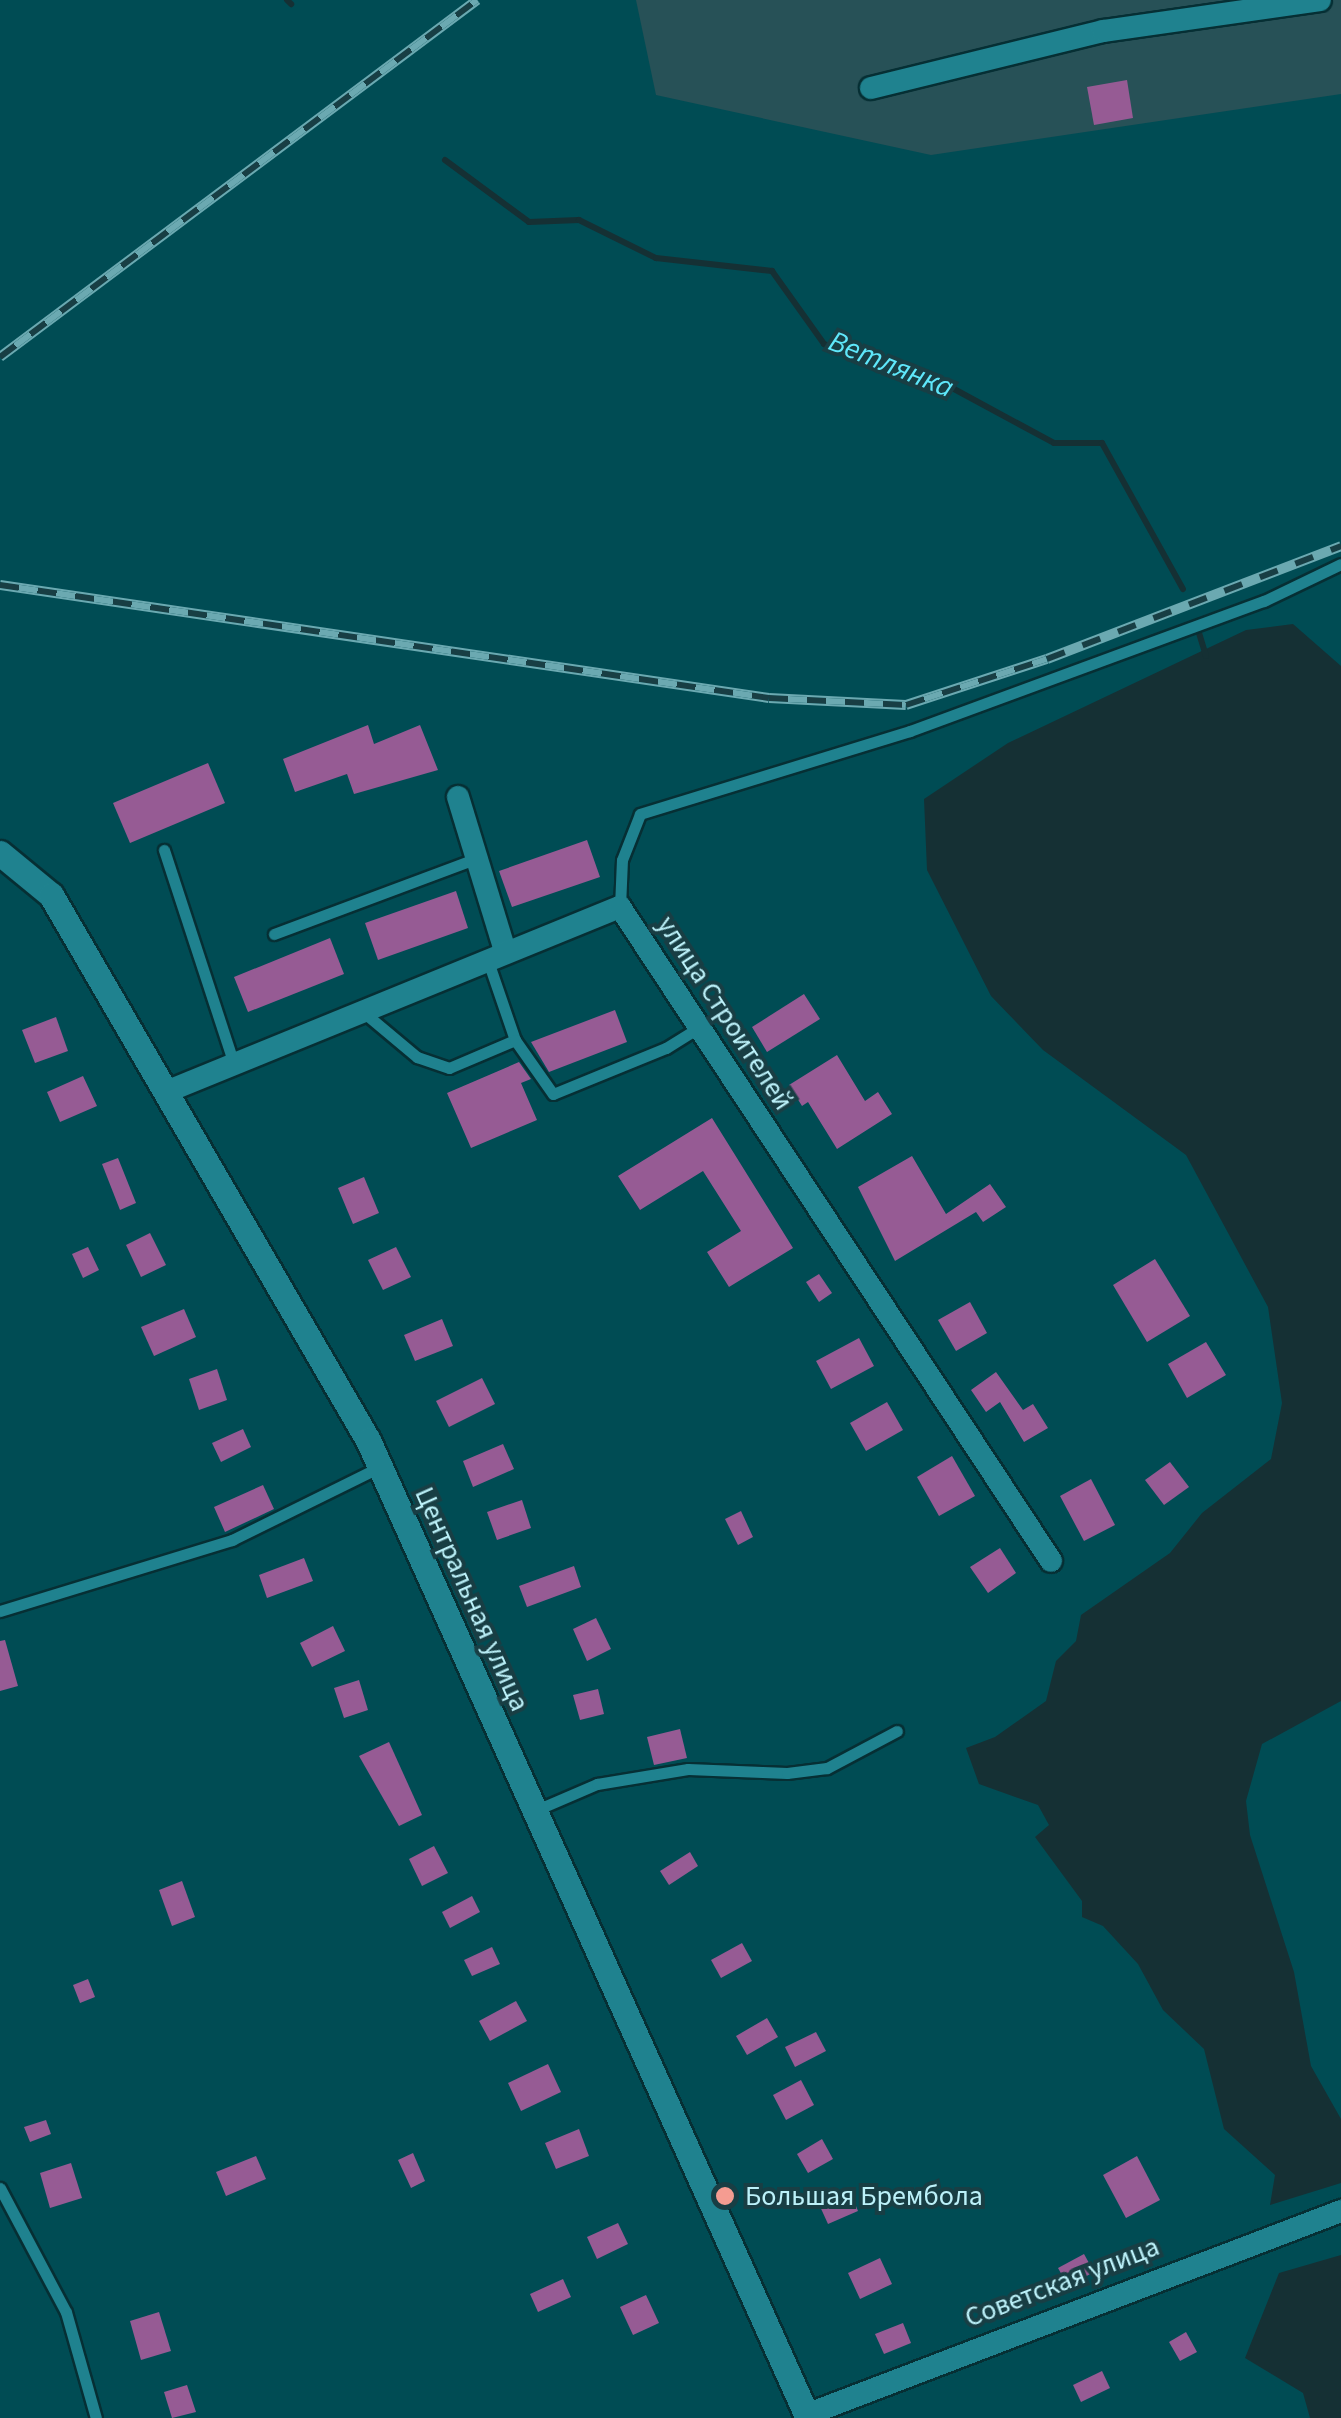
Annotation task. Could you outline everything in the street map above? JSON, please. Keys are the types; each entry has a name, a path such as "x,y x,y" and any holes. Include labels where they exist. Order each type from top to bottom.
{"main road":[{"name":"Центральная улица","path":"0,853 50,894 380,1467 807,2416"}],"street":[{"path":"871,88 1103,31 1320,0"},
{"path":"458,796 477,858 496,955"},
{"name":"улица Строителей","path":"166,1092 620,907 1051,1561"},
{"name":"Советская улица","path":"807,2416 1341,2211"}],"lane":[{"path":"620,907 622,860 640,814 910,731 1264,601 1341,564"},
{"path":"164,850 234,1064"},
{"path":"274,934 477,858"},
{"path":"496,955 514,1040 553,1094 666,1048 699,1027"},
{"path":"362,1011 417,1057 449,1068 514,1040"},
{"path":"0,1611 232,1540 380,1467"},
{"path":"534,1811 598,1784 688,1769 788,1774 827,1768 897,1731"},
{"path":"0,2188 66,2312 96,2418"}],"shaded area":[{"path":"636,0 1341,0 1341,94 931,155 656,95"},
{"path":"1293,624 1341,666 1341,1701 1262,1744 1246,1801 1250,1835 1294,1972 1311,2066 1341,2119 1341,2183 1270,2205 1275,2175 1224,2129 1204,2049 1163,2010 1138,1964 1103,1926 1082,1917 1082,1901 1035,1837 1049,1825 1038,1805 979,1784 966,1748 995,1737 1046,1701 1056,1661 1076,1641 1081,1615 1170,1553 1202,1513 1271,1459 1282,1403 1268,1307 1186,1155 1043,1050 991,996 927,870 924,799 1008,743 1246,630"},
{"path":"1341,2255 1341,2418 1310,2418 1303,2393 1245,2358 1279,2273"}],"building":[{"path":"1127,80 1133,118 1094,125 1087,87"},
{"path":"368,725 374,744 420,725 438,770 354,794 347,774 295,792 283,759"},
{"path":"208,763 225,803 130,843 113,803"},
{"path":"587,840 600,877 512,907 499,871"},
{"path":"456,891 468,928 378,960 365,923"},
{"path":"330,938 344,974 248,1012 234,977"},
{"path":"804,994 820,1019 767,1052 752,1027"},
{"path":"615,1010 627,1042 549,1072 531,1042"},
{"path":"56,1017 68,1051 35,1063 22,1030"},
{"path":"837,1055 865,1101 878,1092 892,1114 837,1149 808,1102 802,1106 789,1085"},
{"path":"519,1062 531,1079 521,1083 537,1120 471,1148 447,1093"},
{"path":"83,1076 97,1106 60,1122 47,1092"},
{"path":"712,1118 793,1248 729,1287 707,1252 741,1231 703,1171 640,1210 618,1176"},
{"path":"912,1156 946,1214 990,1184 1006,1207 983,1222 976,1212 895,1261 858,1187"},
{"path":"118,1158 136,1203 120,1210 102,1164"},
{"path":"364,1177 379,1213 353,1224 338,1188"},
{"path":"150,1233 166,1265 141,1277 126,1245"},
{"path":"88,1247 99,1270 83,1278 72,1254"},
{"path":"396,1247 411,1277 383,1290 368,1260"},
{"path":"1155,1259 1190,1316 1147,1342 1113,1285"},
{"path":"819,1274 832,1293 819,1302 806,1282"},
{"path":"970,1302 987,1333 956,1351 938,1320"},
{"path":"184,1309 196,1337 154,1356 141,1327"},
{"path":"442,1319 453,1346 415,1361 404,1335"},
{"path":"859,1338 874,1366 831,1389 816,1361"},
{"path":"1206,1342 1226,1375 1187,1398 1168,1364"},
{"path":"217,1369 227,1400 199,1410 189,1379"},
{"path":"996,1372 1023,1410 1033,1404 1048,1428 1024,1442 1000,1402 986,1412 971,1390"},
{"path":"482,1378 495,1404 449,1427 436,1401"},
{"path":"887,1402 903,1430 866,1451 850,1423"},
{"path":"243,1429 251,1447 221,1462 212,1443"},
{"path":"503,1444 514,1469 473,1487 463,1461"},
{"path":"952,1456 975,1496 939,1516 917,1477"},
{"path":"1170,1462 1189,1487 1164,1505 1145,1480"},
{"path":"1091,1479 1115,1525 1084,1541 1060,1496"},
{"path":"263,1485 274,1509 225,1532 214,1507"},
{"path":"522,1500 531,1528 497,1540 487,1512"},
{"path":"741,1511 753,1537 738,1545 725,1519"},
{"path":"1000,1548 1016,1573 988,1593 970,1567"},
{"path":"304,1558 313,1581 267,1598 259,1575"},
{"path":"574,1566 581,1587 527,1607 519,1586"},
{"path":"596,1618 611,1649 587,1661 573,1629"},
{"path":"333,1626 345,1651 312,1667 300,1643"},
{"path":"5,1640 18,1686 0,1691 0,1641"},
{"path":"359,1680 368,1710 344,1718 334,1688"},
{"path":"598,1689 604,1714 580,1720 573,1695"},
{"path":"680,1729 687,1758 654,1765 647,1737"},
{"path":"389,1742 422,1815 399,1826 359,1756"},
{"path":"434,1846 448,1873 422,1886 409,1859"},
{"path":"690,1852 698,1866 669,1885 660,1871"},
{"path":"182,1881 195,1917 172,1926 159,1890"},
{"path":"472,1896 480,1912 450,1928 442,1912"},
{"path":"742,1943 752,1961 721,1978 711,1960"},
{"path":"492,1947 500,1964 472,1976 464,1960"},
{"path":"88,1979 95,1997 80,2003 73,1985"},
{"path":"516,2001 527,2021 490,2041 479,2021"},
{"path":"767,2018 778,2037 747,2055 736,2036"},
{"path":"816,2032 826,2051 795,2067 785,2047"},
{"path":"548,2064 561,2092 521,2111 508,2083"},
{"path":"801,2080 814,2105 786,2120 773,2095"},
{"path":"46,2120 51,2134 30,2142 24,2127"},
{"path":"579,2129 589,2156 556,2169 545,2143"},
{"path":"822,2139 833,2159 808,2173 797,2154"},
{"path":"413,2153 425,2181 411,2188 398,2160"},
{"path":"256,2156 266,2179 226,2196 216,2172"},
{"path":"1137,2156 1160,2200 1126,2218 1103,2175"},
{"path":"71,2163 82,2198 50,2208 40,2173"},
{"path":"849,2189 858,2211 828,2224 818,2202"},
{"path":"618,2223 628,2244 597,2259 587,2237"},
{"path":"1084,2254 1094,2272 1068,2286 1058,2268"},
{"path":"880,2258 892,2284 860,2299 848,2273"},
{"path":"563,2279 571,2297 538,2312 530,2294"},
{"path":"646,2295 659,2323 633,2335 620,2307"},
{"path":"159,2312 171,2351 141,2360 130,2321"},
{"path":"903,2323 911,2343 884,2354 875,2334"},
{"path":"1186,2332 1197,2352 1180,2361 1169,2342"},
{"path":"1102,2371 1110,2388 1081,2402 1073,2385"},
{"path":"187,2385 196,2412 172,2418 164,2392"}],"waterway":[{"name":"Ветлянка","path":"287,0 291,4"},
{"name":"Ветлянка","path":"445,160 529,222 579,220 656,258 772,271 824,344 943,383 1054,443 1102,443 1183,589"},
{"name":"Ветлянка","path":"1199,633 1206,656"}],"railway":[{"path":"0,357 477,0"},
{"path":"0,585 769,698 906,705 1047,659 1341,546"}],"place":[{"name":"Большая Брембола","path":"725,2196"}]}
